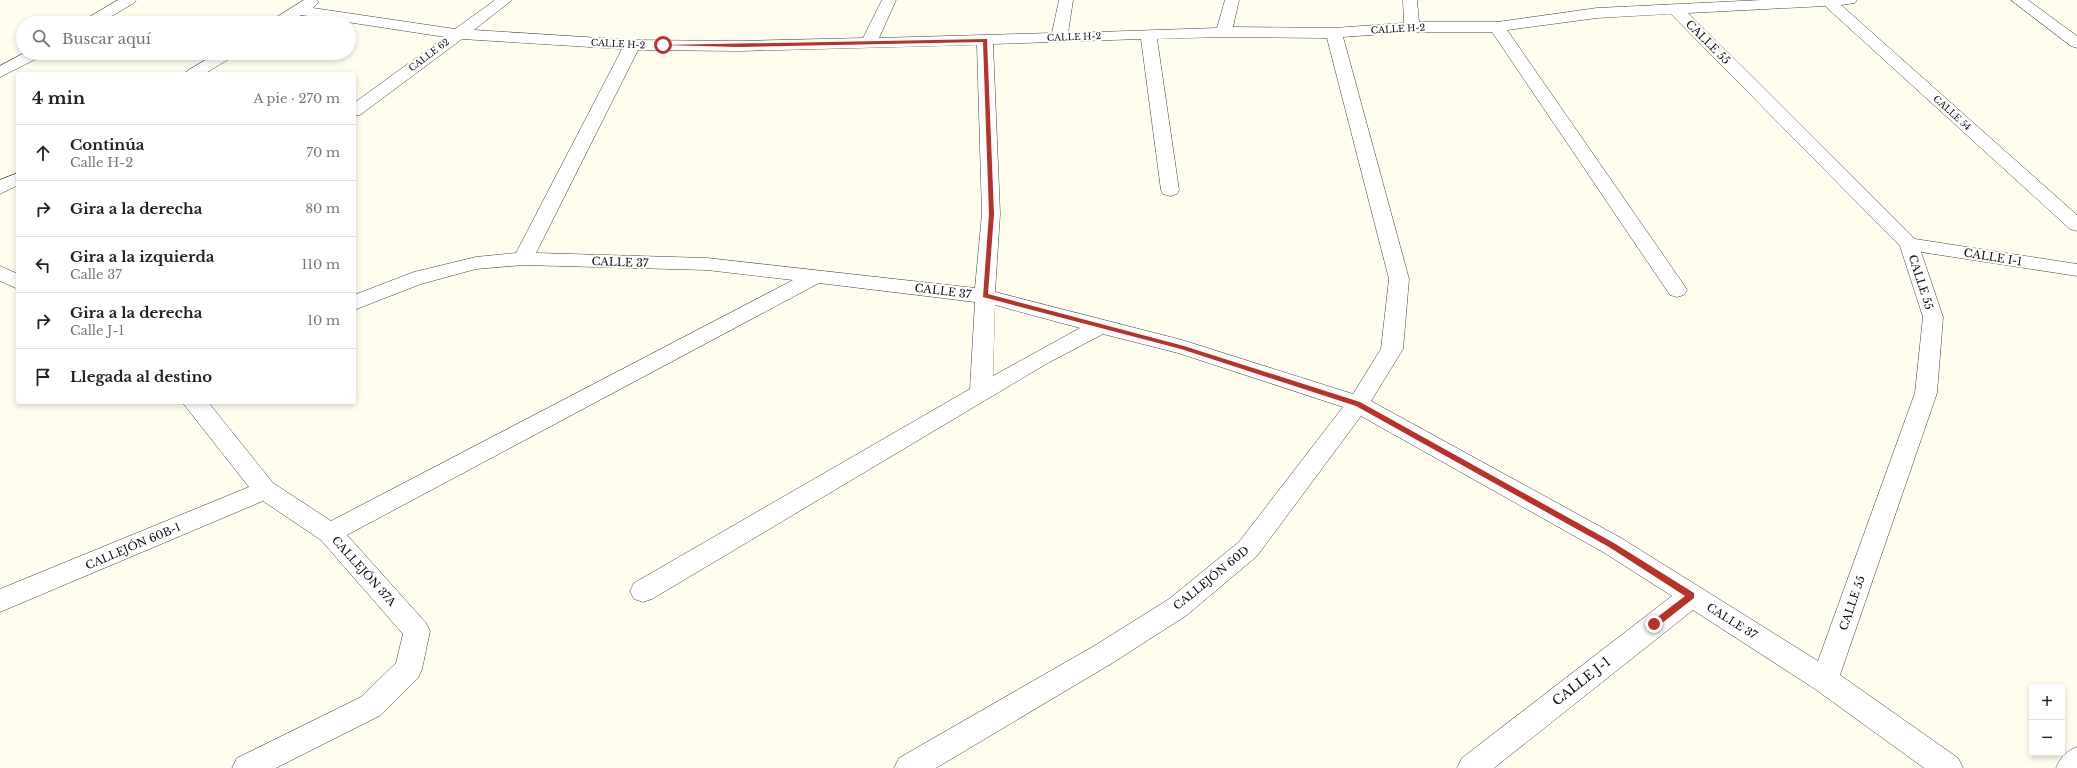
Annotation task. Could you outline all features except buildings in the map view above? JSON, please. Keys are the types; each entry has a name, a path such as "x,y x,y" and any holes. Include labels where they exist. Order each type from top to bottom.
{"street":[{"path":"101,16 129,0"},
{"path":"289,16 314,0"},
{"name":"CALLE 62","path":"356,110 505,0"},
{"path":"869,42 889,0"},
{"path":"1059,38 1066,0"},
{"path":"1224,32 1232,0"},
{"path":"1410,0 1412,27"},
{"name":"CALLE H-2","path":"356,19 458,34 632,45 739,46 1059,38 1224,32 1334,33 1412,27 1497,27 1595,6 1676,10 1850,0"},
{"path":"2018,0 2077,43"},
{"name":"CALLE 54","path":"1828,1 2077,225"},
{"name":"CALLE H-2","path":"299,10 339,16"},
{"name":"CALLE 55","path":"1676,10 1909,244 1933,317 1926,393 1825,680"},
{"path":"1497,27 1678,290"},
{"name":"CALLEJÓN 60D","path":"909,768 1104,654 1178,607 1248,550 1358,404 1392,349 1399,279 1381,216 1334,33"},
{"path":"1148,34 1170,190"},
{"path":"981,394 985,296 991,214 985,40"},
{"path":"522,258 632,45"},
{"path":"0,72 23,60"},
{"path":"196,72 216,60"},
{"path":"0,188 16,179"},
{"name":"CALLE I-1","path":"1909,244 2077,270"},
{"name":"CALLE 37","path":"356,302 414,279 476,263 522,258 707,264 985,296 1182,347 1358,404 1612,545 1825,680 1948,768"},
{"path":"0,272 16,281"},
{"path":"330,533 817,276"},
{"path":"643,591 981,394 1038,359 1102,326"},
{"name":"CALLEJÓN 37A","path":"199,404 265,490 330,533 417,631 408,669 371,706 247,768"},
{"name":"CALLEJÓN 60B-1","path":"0,601 265,490"},
{"name":"CALLE J-1","path":"1472,768 1691,596"},
{"path":"2071,768 2077,761"}],"route":[{"path":"663,45 739,46 985,40 991,214 985,296 1182,347 1358,404 1612,545 1691,596 1654,624"}]}
